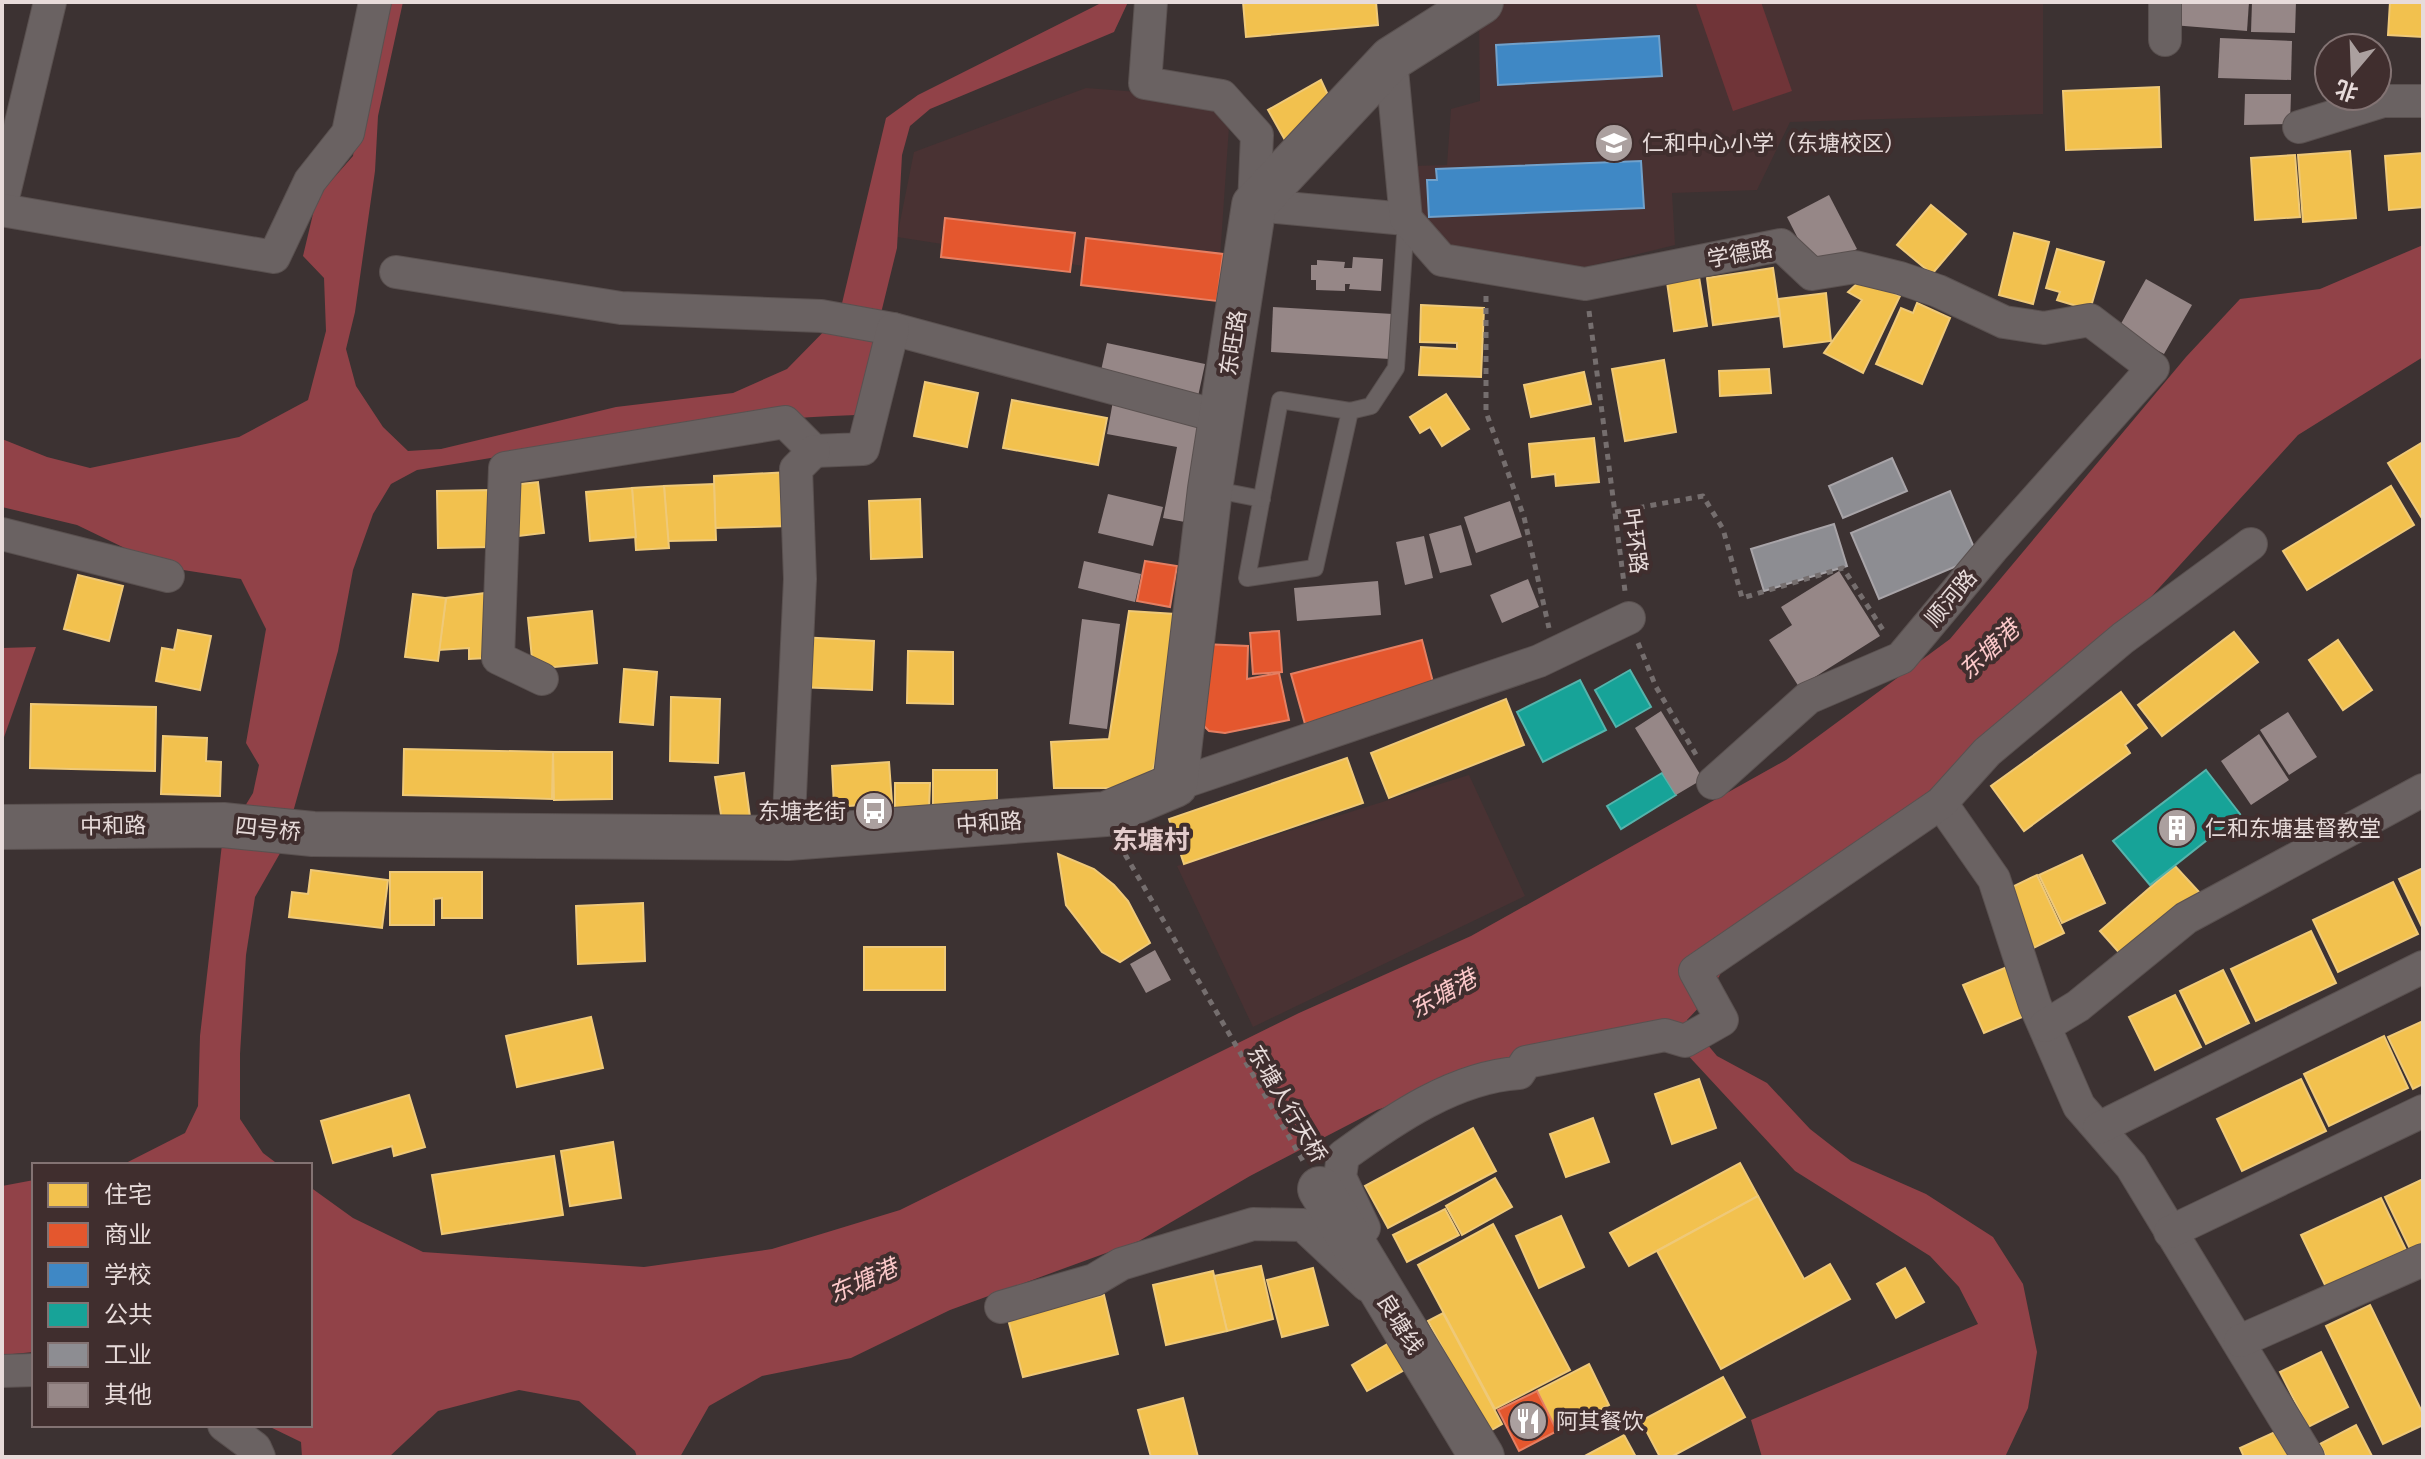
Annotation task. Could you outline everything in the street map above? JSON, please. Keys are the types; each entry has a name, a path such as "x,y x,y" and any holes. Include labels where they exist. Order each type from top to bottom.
{"street":[{"path":"2,202 50,2"},
{"path":"2,210 274,257 310,181 348,133 375,2"},
{"path":"1151,2 1145,83 1222,96 1257,135 1254,205"},
{"path":"1254,205 1391,59 1481,2"},
{"path":"2165,2 2165,40"},
{"path":"1254,205 1406,219 1391,59"},
{"path":"2299,127 2383,101 2423,101"},
{"name":"东旺路","path":"1175,785 1210,489 1254,205"},
{"name":"学德路","path":"1406,219 1442,260 1585,284 1781,245 1812,274 1855,267 1938,291 2004,322 2044,328 2090,320 2153,368"},
{"path":"396,272 621,308 821,316 893,329 1221,417"},
{"path":"788,838 800,579 796,469 814,451 863,449 893,329"},
{"name":"顺河路","path":"1713,783 1808,698 1901,658 1992,549 2153,368"},
{"path":"542,679 498,658 505,468 785,422 814,451"},
{"path":"2,534 168,576"},
{"path":"1385,1300 1375,1251 1340,1177 1343,1156 1418,1107 1493,1075 1519,1073 1526,1062 1665,1035 1685,1041 1722,1020 1695,971 1941,803 1987,752 2111,647 2251,544"},
{"name":"中和路","path":"313,834 788,838 1106,814 1175,785 1555,654 1629,618"},
{"path":"2045,1026 2078,1006 2186,918 2423,790"},
{"path":"1941,803 1994,879 2045,1026 2079,1106 2131,1166 2308,1457"},
{"name":"中和路","path":"2,827 223,825"},
{"name":"四号桥","path":"223,825 313,834"},
{"path":"2099,1128 2423,967"},
{"path":"2170,1232 2423,1111"},
{"name":"良塘线","path":"1320,1189 1482,1457"},
{"path":"1001,1307 1094,1280 1121,1264 1253,1224 1303,1225 1385,1300"},
{"path":"2240,1341 2423,1260"},
{"path":"2,1371 32,1370"},
{"path":"227,1427 255,1448 259,1457"}],"lane":[{"path":"1350,411 1315,568 1247,578 1280,400 1350,411 1371,406 1396,368 1406,219"},
{"path":"1210,489 1262,499"}],"path":[{"path":"1486,267 1486,412 1524,517 1555,654"},
{"name":"叶环路","path":"1585,284 1629,618 1656,687 1713,783"},
{"path":"1615,512 1703,496 1723,529 1742,598 1843,568 1901,658"},
{"name":"东塘人行天桥","path":"1106,814 1117,841 1228,1036 1320,1189"}],"shaded area":[{"name":"仁和中心小学（东塘校区）","path":"1507,2 2043,2 2043,114 1790,122 1757,190 1672,193 1675,245 1585,267 1442,248 1422,228 1411,166 1447,165 1451,109 1480,101 1479,20"},
{"path":"1761,2 1792,91 1733,111 1696,4"},
{"path":"1086,88 1216,98 1230,112 1218,287 897,237 914,152"},
{"path":"1469,775 1525,896 1253,1027 1177,866"}],"water":[{"path":"373,2 403,2 378,116 375,171 355,312 346,349 356,386 383,427 408,451 441,449 616,407 733,393 787,369 839,316 886,118 918,95 1103,2 1128,2 1114,32 930,109 910,126 902,155 897,248 856,415 746,422 581,443 417,470 391,484 373,514 353,570 338,651 283,848 255,897 246,955 240,1119 263,1153 276,1163 126,1163 185,1133 198,1106 200,1036 222,844 253,793 259,765 246,743 266,629 241,579 164,567 77,525 2,507 2,439 47,457 90,468 239,437 308,400 326,331 324,278 303,256 317,197 353,156"},
{"name":"东塘港","path":"2423,245 2423,357 2298,435 2031,729 1737,945 1705,1001 1687,1020 1717,1056 1767,1083 1810,1129 1851,1161 1926,1194 1993,1237 2023,1284 2037,1352 2028,1408 2005,1457 1762,1457 1751,1420 1978,1324 1959,1287 1930,1256 1795,1171 1671,1037 1513,1062 1377,1110 1250,1176 1139,1241 950,1310 851,1358 762,1376 709,1406 680,1457 637,1457 635,1451 579,1401 519,1390 438,1411 389,1457 302,1457 301,1442 270,1427 312,1427 312,1188 353,1218 423,1252 644,1267 772,1249 900,1210 1299,1013 1471,936 1786,760 1950,639 2186,357 2240,299 2320,289"},
{"path":"36,647 3,740 2,741 2,648"},
{"path":"32,1180 32,1352 2,1355 2,1186"}],"building: 住宅":[{"path":"1243,2 1376,2 1378,25 1246,37"},
{"path":"2390,2 2423,2 2423,37 2393,35 2393,32 2388,32"},
{"path":"1321,80 1334,108 1285,140 1268,110"},
{"path":"2159,87 2161,147 2066,150 2063,91"},
{"path":"2350,151 2356,218 2303,222 2298,155"},
{"path":"2423,153 2423,207 2389,210 2385,156"},
{"path":"2295,155 2300,217 2255,220 2251,158"},
{"path":"1931,205 1966,234 1932,274 1897,245"},
{"path":"2014,233 2049,242 2033,304 1999,295"},
{"path":"2057,249 2104,262 2090,310 2057,300 2060,292 2046,288"},
{"path":"1773,268 1780,316 1713,325 1707,278"},
{"path":"1699,277 1707,326 1674,331 1667,282"},
{"path":"1862,279 1900,296 1863,373 1824,353 1862,300 1848,292"},
{"path":"1826,293 1831,341 1784,347 1778,299"},
{"path":"1917,303 1950,318 1922,384 1876,364 1901,308 1913,313"},
{"path":"1421,305 1484,308 1481,377 1419,375 1421,347 1457,349 1457,343 1420,342"},
{"path":"1664,360 1676,432 1625,441 1612,369"},
{"path":"1769,369 1771,393 1720,396 1719,371"},
{"path":"1584,372 1591,404 1531,417 1524,385"},
{"path":"925,382 978,393 967,447 914,436"},
{"path":"1446,394 1469,429 1442,446 1430,427 1420,433 1410,417"},
{"path":"1012,400 1107,418 1098,465 1003,448"},
{"path":"1594,438 1599,482 1556,486 1555,474 1532,477 1529,444"},
{"path":"2423,442 2423,520 2388,463"},
{"path":"790,472 791,526 715,528 714,476"},
{"path":"538,482 544,533 519,536 512,485"},
{"path":"714,484 716,540 668,541 664,486"},
{"path":"664,486 669,548 636,550 632,488"},
{"path":"2391,486 2414,525 2307,590 2283,551"},
{"path":"632,488 636,537 590,541 586,492"},
{"path":"492,490 492,547 438,548 437,491"},
{"path":"920,499 922,557 871,559 869,501"},
{"path":"78,575 123,586 109,641 64,629"},
{"path":"486,593 487,658 469,659 469,648 439,650 446,598"},
{"path":"413,594 446,598 438,661 405,657"},
{"path":"592,611 597,663 533,669 528,618"},
{"path":"1129,611 1175,614 1159,747 1153,769 1138,783 1122,788 1054,788 1051,742 1109,739"},
{"path":"178,630 211,636 200,690 156,681 162,648 174,650"},
{"path":"2234,632 2258,662 2162,736 2138,705"},
{"path":"799,637 874,641 872,690 797,687"},
{"path":"2338,640 2372,690 2343,710 2309,660"},
{"path":"908,651 953,652 953,704 907,703"},
{"path":"624,669 657,672 653,725 620,722"},
{"path":"2121,692 2147,728 2125,745 2130,753 2024,831 1991,786"},
{"path":"671,697 720,699 718,763 670,761"},
{"path":"1506,699 1524,745 1389,798 1371,753"},
{"path":"31,704 156,707 155,771 30,768"},
{"path":"163,736 207,738 206,761 221,762 220,796 161,794"},
{"path":"404,749 553,752 552,799 403,795"},
{"path":"553,752 612,752 612,799 554,800"},
{"path":"1347,758 1363,803 1184,864 1169,819"},
{"path":"889,762 892,803 834,807 832,766"},
{"path":"933,770 997,770 997,805 933,805"},
{"path":"744,773 750,817 722,821 715,777"},
{"path":"895,783 930,783 929,809 895,809"},
{"path":"1058,854 1094,869 1114,885 1128,901 1150,943 1120,962 1102,952 1066,905"},
{"path":"2082,855 2105,903 2062,923 2039,875"},
{"path":"2175,866 2199,892 2124,958 2100,931"},
{"path":"2423,868 2423,929 2399,879"},
{"path":"311,870 388,880 382,928 289,917 292,892 308,894"},
{"path":"390,872 482,872 482,918 442,918 442,898 434,899 434,925 390,925"},
{"path":"2037,875 2064,933 2031,949 2008,889"},
{"path":"2393,882 2418,934 2338,972 2313,920"},
{"path":"643,903 645,961 578,964 576,906"},
{"path":"2311,931 2336,983 2256,1021 2231,969"},
{"path":"864,947 945,947 945,990 864,990"},
{"path":"2007,967 2027,1015 1984,1033 1963,985"},
{"path":"2223,970 2249,1023 2206,1044 2180,991"},
{"path":"2175,995 2201,1047 2155,1070 2129,1017"},
{"path":"591,1017 603,1068 517,1087 506,1036"},
{"path":"2423,1021 2423,1084 2413,1089 2388,1037"},
{"path":"2384,1036 2408,1088 2329,1126 2304,1074"},
{"path":"1699,1079 1716,1128 1672,1144 1655,1094"},
{"path":"2301,1079 2326,1131 2242,1171 2217,1119"},
{"path":"409,1095 425,1147 394,1156 392,1146 333,1163 321,1121"},
{"path":"1593,1118 1609,1162 1566,1177 1550,1134"},
{"path":"1473,1128 1496,1171 1388,1228 1365,1186"},
{"path":"613,1142 621,1198 570,1206 561,1151"},
{"path":"554,1156 563,1215 442,1234 432,1175"},
{"path":"1740,1163 1758,1196 1629,1266 1610,1233"},
{"path":"1495,1178 1512,1207 1462,1235 1446,1206"},
{"path":"2423,1179 2423,1243 2410,1249 2385,1197"},
{"path":"1758,1196 1804,1279 1830,1264 1850,1299 1721,1369 1657,1251"},
{"path":"2381,1198 2406,1250 2326,1287 2301,1235"},
{"path":"1445,1209 1459,1235 1407,1262 1393,1235"},
{"path":"1561,1216 1584,1267 1539,1288 1516,1236"},
{"path":"1493,1224 1570,1370 1495,1409 1418,1265"},
{"path":"1261,1266 1273,1319 1227,1331 1214,1276"},
{"path":"1313,1268 1328,1325 1282,1337 1267,1280"},
{"path":"1905,1268 1924,1302 1896,1318 1877,1284"},
{"path":"1213,1271 1227,1331 1166,1345 1153,1285"},
{"path":"1104,1295 1118,1354 1023,1377 1008,1319"},
{"path":"2370,1305 2423,1414 2423,1425 2383,1444 2326,1326"},
{"path":"1443,1313 1502,1424 1488,1432 1428,1321"},
{"path":"1391,1342 1406,1369 1367,1391 1352,1365"},
{"path":"2321,1352 2348,1407 2308,1427 2280,1372"},
{"path":"1589,1364 1609,1405 1557,1431 1537,1391"},
{"path":"1723,1377 1745,1417 1671,1457 1660,1457 1641,1421"},
{"path":"1183,1398 1198,1457 1151,1457 1138,1410"},
{"path":"2356,1425 2372,1456 2326,1457 2320,1444"},
{"path":"2286,1427 2300,1457 2244,1457 2240,1448"},
{"path":"1624,1435 1636,1457 1583,1457"}],"building: 商业":[{"path":"945,218 1075,233 1070,272 941,257"},
{"path":"1086,238 1223,254 1217,301 1081,285"},
{"path":"1145,561 1177,566 1170,607 1137,601"},
{"path":"1279,631 1282,672 1253,674 1250,633"},
{"path":"1422,640 1435,690 1305,724 1291,674"},
{"path":"1203,644 1248,646 1247,679 1279,673 1289,720 1225,733 1209,731 1201,723"},
{"name":"阿其餐饮","path":"1537,1391 1557,1431 1519,1451 1498,1410"}],"building: 学校":[{"path":"1659,36 1662,76 1498,85 1496,45"},
{"path":"1641,161 1644,208 1429,217 1427,180 1437,180 1436,169"}],"building: 公共":[{"path":"1630,670 1651,707 1616,727 1595,690"},
{"path":"1580,680 1606,730 1543,762 1517,712"},
{"name":"仁和东塘基督教堂","path":"2206,770 2240,814 2150,885 2113,841"},
{"path":"1662,773 1676,795 1621,829 1607,806"}],"building: 工业":[{"path":"1892,458 1907,491 1843,518 1829,486"},
{"path":"1950,491 1978,557 1879,599 1851,533"},
{"path":"1834,524 1847,566 1764,591 1751,549"}],"building: 其他":[{"path":"2174,2 2249,2 2247,31 2172,25"},
{"path":"2252,2 2296,2 2295,33 2251,32"},
{"path":"2220,38 2292,41 2291,80 2218,78"},
{"path":"2245,94 2291,94 2290,124 2244,125"},
{"path":"1829,195 1857,249 1814,270 1787,217"},
{"path":"1353,257 1383,259 1381,291 1349,289 1350,284 1345,284 1345,291 1316,290 1316,280 1311,280 1311,265 1317,265 1317,260 1345,262 1344,268 1352,268"},
{"path":"2146,279 2192,305 2164,354 2118,329"},
{"path":"1273,307 1393,314 1390,359 1271,352"},
{"path":"1107,343 1205,364 1197,401 1099,380"},
{"path":"1113,401 1205,419 1185,522 1163,518 1177,447 1107,434"},
{"path":"1108,494 1163,507 1153,546 1098,533"},
{"path":"1510,501 1522,537 1476,553 1464,517"},
{"path":"1461,525 1472,565 1440,573 1429,534"},
{"path":"1424,536 1433,578 1405,585 1396,542"},
{"path":"1084,561 1141,574 1135,602 1078,588"},
{"path":"1839,571 1880,636 1799,687 1769,640 1792,625 1781,607"},
{"path":"1528,579 1539,607 1502,623 1490,595"},
{"path":"1378,581 1381,615 1297,621 1294,588"},
{"path":"1082,619 1120,624 1107,729 1069,724"},
{"path":"1661,711 1703,779 1676,795 1635,728"},
{"path":"2288,712 2317,757 2289,775 2260,730"},
{"path":"2259,734 2289,780 2251,805 2221,761"},
{"path":"1155,950 1171,980 1146,993 1130,964"}],"place":[{"name":"仁和中心小学（东塘校区）","path":"1614,143"},
{"name":"东塘老街","path":"874,811"},
{"name":"仁和东塘基督教堂","path":"2177,828"},
{"name":"阿其餐饮","path":"1528,1421"}],"district":[{"name":"东塘村","path":"1151,840"}]}
